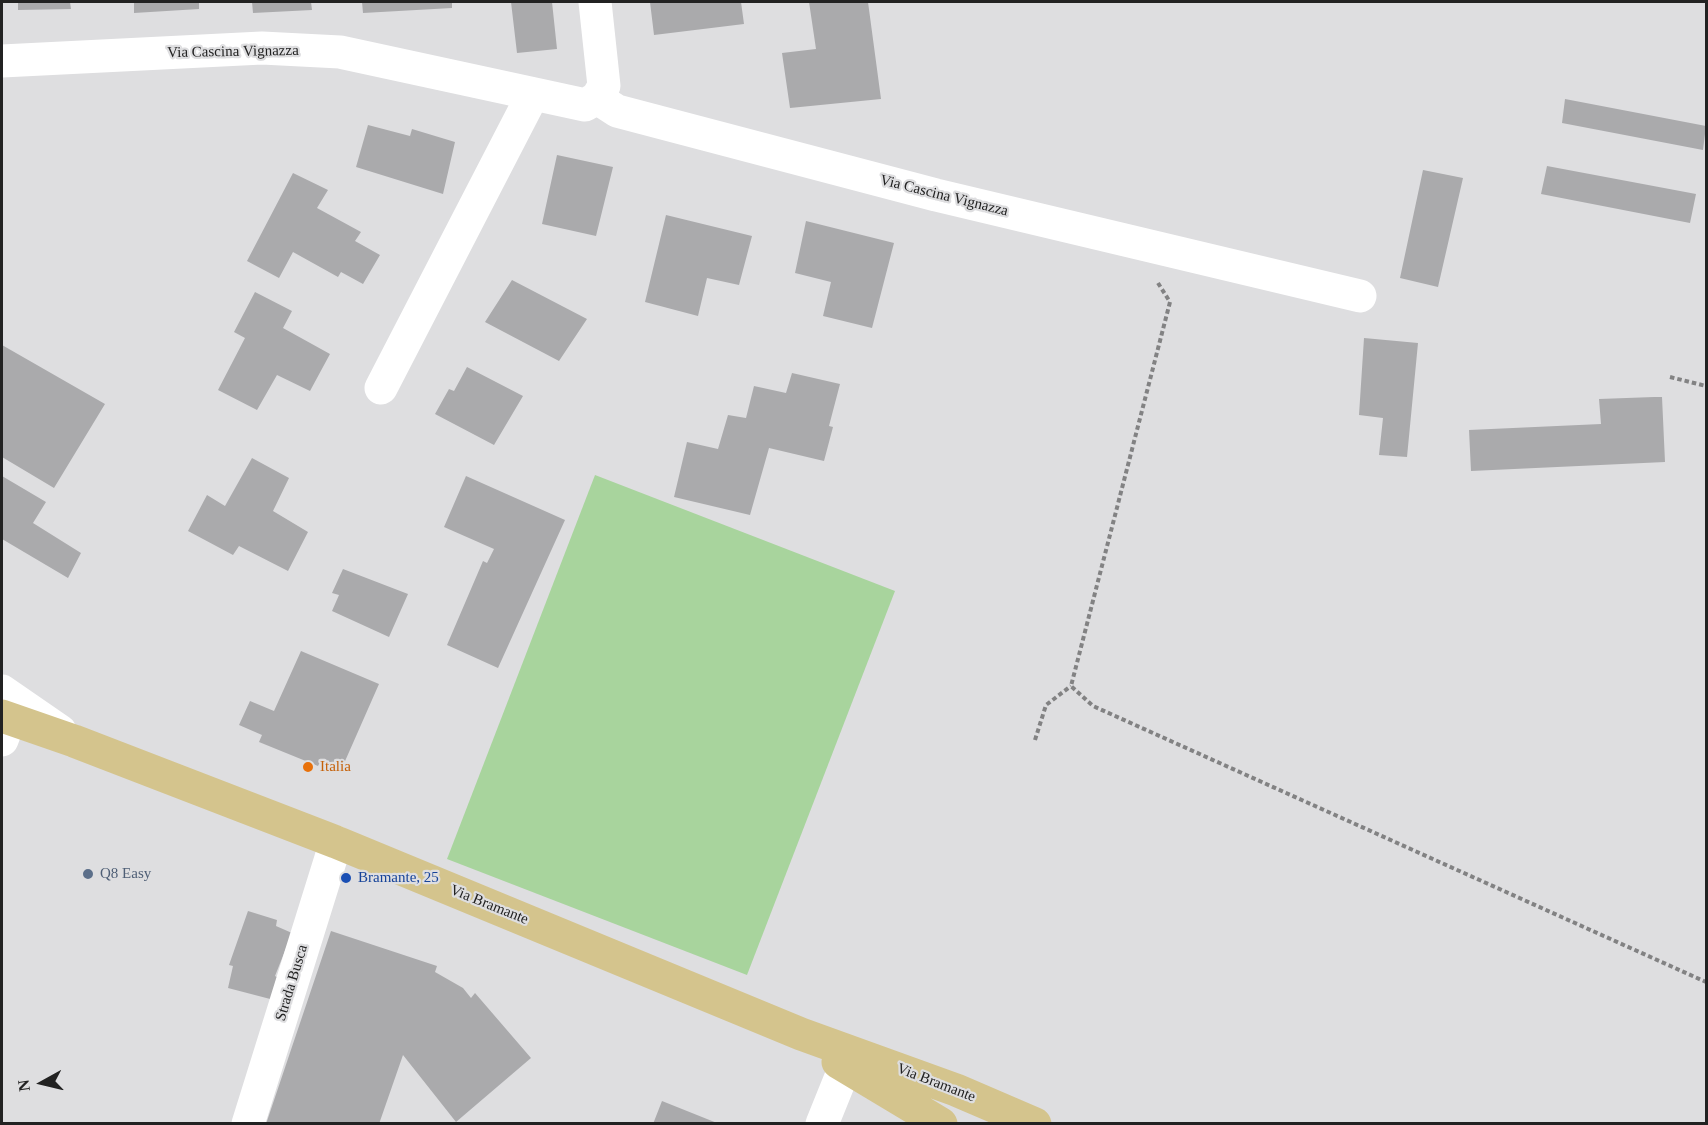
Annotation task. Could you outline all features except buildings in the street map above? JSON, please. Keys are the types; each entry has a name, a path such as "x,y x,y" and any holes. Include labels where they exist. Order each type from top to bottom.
{"main road":[{"name":"Via Bramante","path":"4,717 74,741 336,842 801,1034 956,1089 1035,1124"},
{"name":"Via Bramante","path":"801,1034 845,1067 941,1124"}],"street":[{"path":"595,2 604,80 602,93 597,98"},
{"name":"Via Cascina Vignazza","path":"2,61 262,48 340,52 578,105 585,105 597,98 617,111 936,195 1360,296"},
{"path":"381,388 533,94"},
{"name":"Strada Busca","path":"248,1124 336,842"},
{"path":"822,1124 845,1067"}],"path":[{"path":"1035,740 1047,705 1071,686 1170,302 1154,277"},
{"path":"1670,377 1707,386"},
{"path":"1071,686 1094,706 1707,982"}],"green space":[{"path":"595,475 895,591 747,975 447,859"}],"place":[{"name":"Italia","path":"308,767"},
{"name":"Q8 Easy","path":"88,874"},
{"name":"Bramante, 25","path":"346,878"}]}
